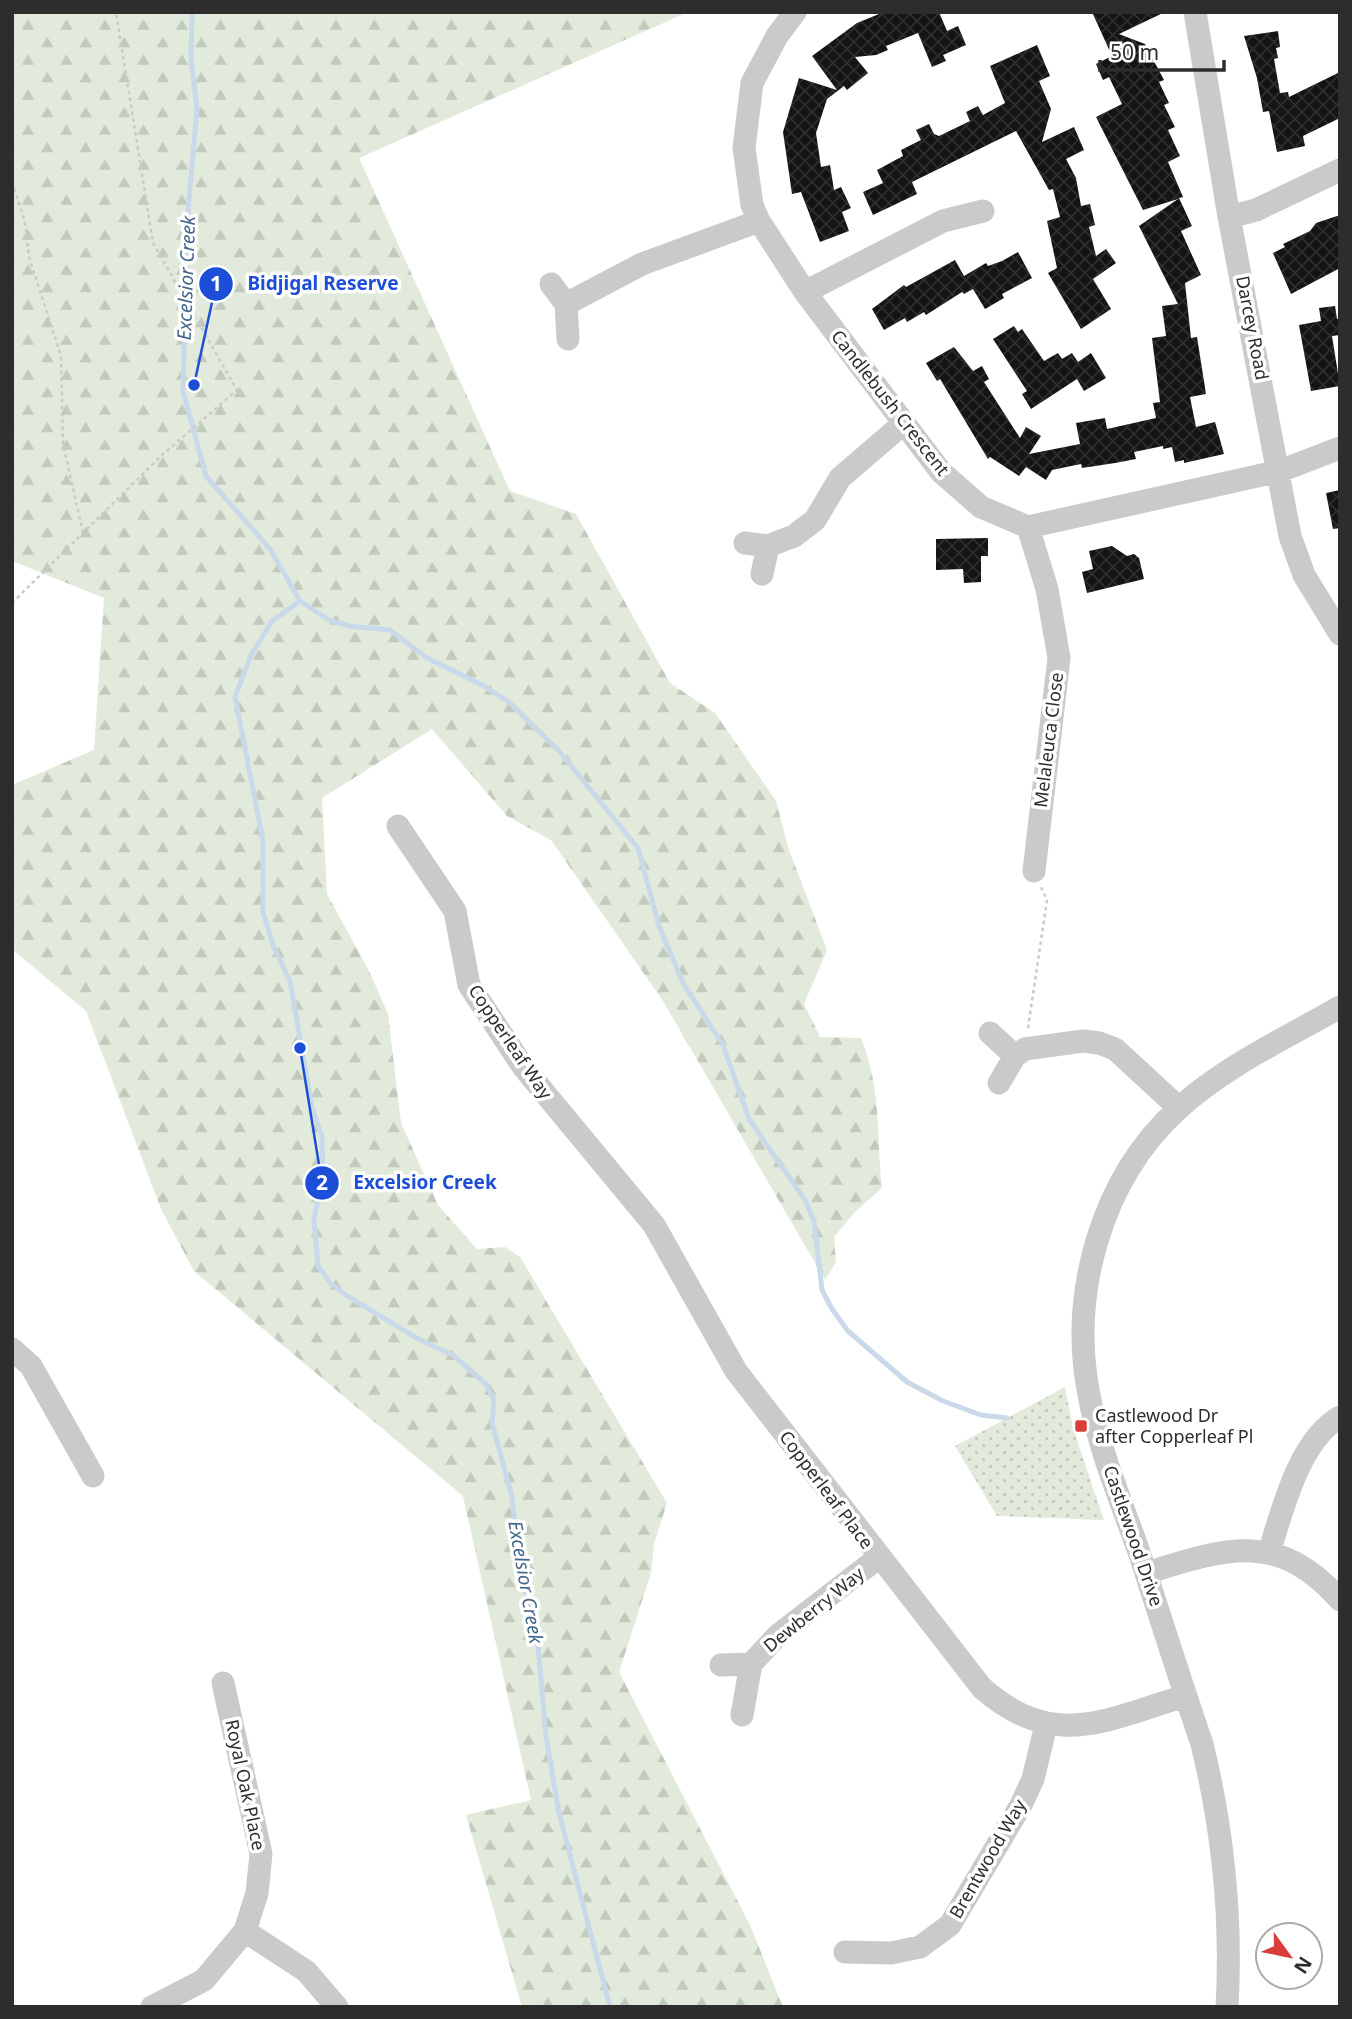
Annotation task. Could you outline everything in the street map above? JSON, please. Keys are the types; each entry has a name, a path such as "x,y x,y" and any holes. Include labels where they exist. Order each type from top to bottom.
{"street":[{"name":"Candlebush Crescent","path":"795,12 777,36 752,83 746,117 744,148 752,205 759,221 805,292 941,472 981,507 1028,527"},
{"name":"Darcey Road","path":"1195,12 1229,216 1280,471 1290,536 1304,575 1340,634"},
{"path":"1229,216 1256,210 1340,170"},
{"path":"805,292 943,221 983,211"},
{"path":"566,304 642,264 759,221"},
{"path":"551,284 566,304 568,339"},
{"path":"762,574 757,544 794,536 815,520 840,478 904,423"},
{"path":"1028,527 1280,471 1340,448"},
{"name":"Melaleuca Close","path":"1028,527 1047,589 1059,658 1034,871"},
{"name":"Copperleaf Way","path":"398,826 455,911 469,985 554,1108"},
{"name":"Castlewood Drive","path":"1227,2007 1228,1930 1222,1846 1208,1767 1096,1426 1083,1359 1086,1281 1093,1252 1110,1206 1136,1157 1179,1108 1218,1078 1340,1007"},
{"path":"990,1033 1020,1053"},
{"path":"999,1083 1020,1053 1083,1041 1115,1049 1179,1108"},
{"name":"Copperleaf Place","path":"554,1108 654,1225 736,1371 878,1558 982,1688 1002,1705 1046,1725 1090,1724 1185,1696"},
{"path":"12,1349 31,1366 93,1476"},
{"path":"1269,1553 1284,1505 1309,1448 1314,1439 1340,1417"},
{"path":"1146,1573 1215,1551 1244,1549 1269,1553 1294,1562 1313,1574 1340,1600"},
{"name":"Dewberry Way","path":"742,1715 751,1664 778,1635 878,1558"},
{"name":"Dewberry Way","path":"721,1664 751,1664"},
{"name":"Royal Oak Place","path":"152,2007 204,1980 245,1931 257,1893 261,1854 223,1683"},
{"name":"Brentwood Way","path":"845,1952 891,1953 920,1947 950,1926 1021,1804 1032,1779 1046,1725"},
{"path":"245,1931 306,1971 337,2007"}],"path":[{"path":"12,603 161,456 237,390 153,243 116,12"},
{"path":"12,181 26,222 32,269 61,355 63,444 83,532"},
{"path":"1020,1053 1047,900 1034,871"}],"green space":[{"path":"12,12 688,12 359,158 510,491 576,514 670,683 715,713 776,801 788,847 827,950 804,1004 820,1037 861,1038 868,1057 877,1112 882,1188 855,1212 834,1237 836,1262 825,1280 663,1001 551,840 507,816 432,729 322,798 327,894 370,973 388,1014 401,1123 438,1205 477,1249 505,1247 520,1257 667,1503 654,1544 651,1573 619,1672 750,1925 783,2007 522,2007 466,1815 531,1800 463,1496 194,1271 161,1209 86,1011 12,949 12,785 94,750 104,598 12,561"},
{"path":"1065,1387 1073,1428 1104,1520 997,1516 955,1446"}],"building":[{"path":"884,12 939,12 947,31 958,26 966,45 943,55 946,61 932,67 918,33 886,46 888,50 876,55 855,57 868,73 847,90 844,86 827,99 816,133 821,167 830,165 834,190 841,187 851,208 842,212 849,231 820,242 801,192 792,194 783,132 799,78 837,90 812,56 857,23"},
{"path":"1092,12 1165,12 1119,34 1145,44 1164,80 1159,82 1169,103 1164,105 1175,127 1168,130 1180,156 1168,162 1183,197 1179,198 1192,226 1181,231 1201,275 1185,283 1191,338 1197,337 1206,394 1190,397 1196,427 1215,422 1224,454 1184,463 1184,460 1175,462 1172,447 1163,449 1163,446 1134,452 1136,459 1082,468 1081,464 1052,470 1046,480 1026,467 1019,476 990,457 988,459 940,379 937,381 926,363 954,347 973,371 982,366 989,379 984,382 1020,438 1026,427 1041,436 1029,454 1080,444 1076,423 1105,418 1107,429 1156,418 1153,403 1160,402 1152,338 1166,336 1162,306 1178,304 1139,226 1178,199 1143,210 1096,117 1122,104 1109,77 1103,80 1096,64 1112,56"},
{"path":"1278,31 1280,47 1276,48 1278,58 1274,59 1280,93 1288,92 1289,97 1340,72 1340,118 1303,136 1305,146 1277,152 1269,111 1263,112 1257,78 1244,36"},
{"path":"1037,45 1050,76 1039,81 1051,109 1042,142 1074,127 1084,150 1066,159 1076,178 1081,206 1090,204 1095,225 1089,227 1096,256 1106,249 1116,263 1093,279 1111,309 1081,329 1048,273 1057,268 1047,221 1060,217 1053,189 1049,190 1016,131 912,182 917,194 873,215 863,192 883,183 877,170 903,156 901,150 921,140 916,130 929,124 934,134 939,136 970,121 966,112 978,106 983,115 1005,103 990,66"},
{"path":"1340,215 1340,268 1291,294 1273,253 1285,247 1283,244 1310,231 1316,223"},
{"path":"1018,252 1032,278 1002,294 1004,298 985,309 973,289 964,294 962,292 926,315 924,312 907,322 905,318 884,330 872,309 904,285 906,287 955,260 964,276 986,263 988,266"},
{"path":"1335,306 1337,319 1340,318 1340,335 1332,336 1340,386 1311,391 1299,325 1321,321 1319,308"},
{"path":"1014,326 1018,332 1022,329 1044,361 1058,353 1062,359 1072,353 1078,362 1091,353 1106,378 1084,391 1077,379 1031,409 1022,394 1027,391 993,339"},
{"path":"1340,490 1340,528 1333,529 1326,493"},
{"path":"988,538 988,556 981,556 981,582 964,583 963,569 936,570 936,539"},
{"path":"1112,546 1127,556 1134,554 1139,558 1144,579 1087,593 1082,572 1093,569 1089,551"}],"waterway":[{"name":"Excelsior Creek","path":"192,12 191,59 197,109 188,210 183,391 206,476 270,549 300,601 272,621 251,655 235,697 263,841 263,912 274,948 290,981 312,1107 322,1137 323,1176 314,1219 318,1266 331,1284 349,1297 415,1337 454,1356 486,1384 494,1400 492,1423 512,1497 519,1564 538,1646 546,1736 559,1813 610,2007"},
{"path":"300,601 329,620 349,626 390,630 427,658 484,686 510,703 559,751 638,848 659,926 683,983 723,1045 749,1119 805,1200 814,1221 822,1290 832,1309 848,1331 907,1382 943,1401 981,1415 1007,1418"}],"place":[{"name":"Bidjigal Reserve","path":"194,385"},
{"name":"Excelsior Creek","path":"300,1048"},
{"name":"Castlewood Dr after Copperleaf Pl","path":"1081,1426"}]}
